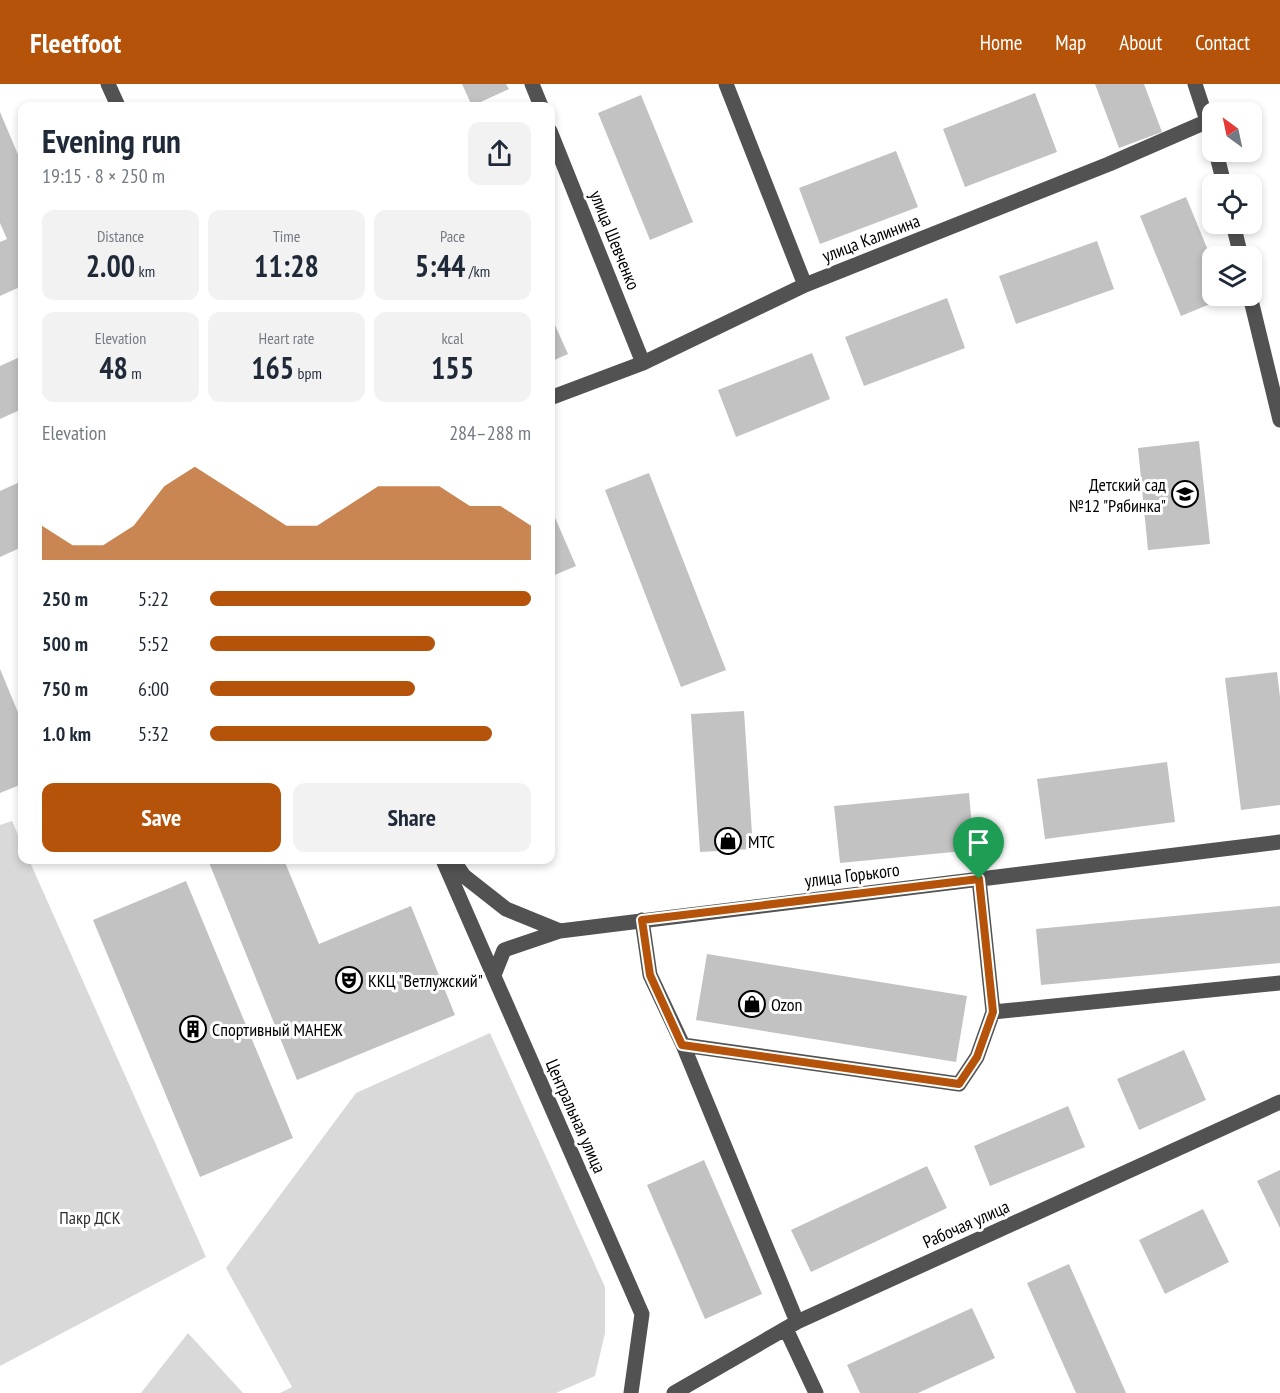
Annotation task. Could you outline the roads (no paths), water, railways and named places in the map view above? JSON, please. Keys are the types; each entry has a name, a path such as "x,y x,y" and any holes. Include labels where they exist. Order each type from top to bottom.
{"street":[{"path":"108,84 116,102"},
{"path":"532,84 539,102"},
{"path":"726,84 805,285"},
{"path":"1195,84 1202,104"},
{"name":"улица Калинина","path":"555,396 643,363 805,285 1109,165 1202,124"},
{"name":"улица Шевченко","path":"555,143 643,363"},
{"path":"1252,306 1280,420"},
{"name":"улица Горького","path":"456,864 464,876 506,909 561,931 1280,842"},
{"name":"Центральная улица","path":"445,864 642,1314 631,1393"},
{"path":"682,1045 959,1084 977,1057 993,1012 979,879"},
{"path":"642,920 650,975 682,1045 816,1393"},
{"path":"494,975 504,950 561,931"},
{"path":"993,1012 1280,983"},
{"name":"Рабочая улица","path":"674,1393 791,1325 1280,1102"}],"place":[{"name":"Детский сад №12 \"Рябинка\"","path":"1185,494"},
{"name":"МТС","path":"728,841"},
{"name":"ККЦ \"Ветлужский\"","path":"349,980"},
{"name":"Ozon","path":"752,1004"},
{"name":"Спортивный МАНЕЖ","path":"193,1029"}],"park label":[{"name":"Пакр ДСК","path":"90,1217"}]}
